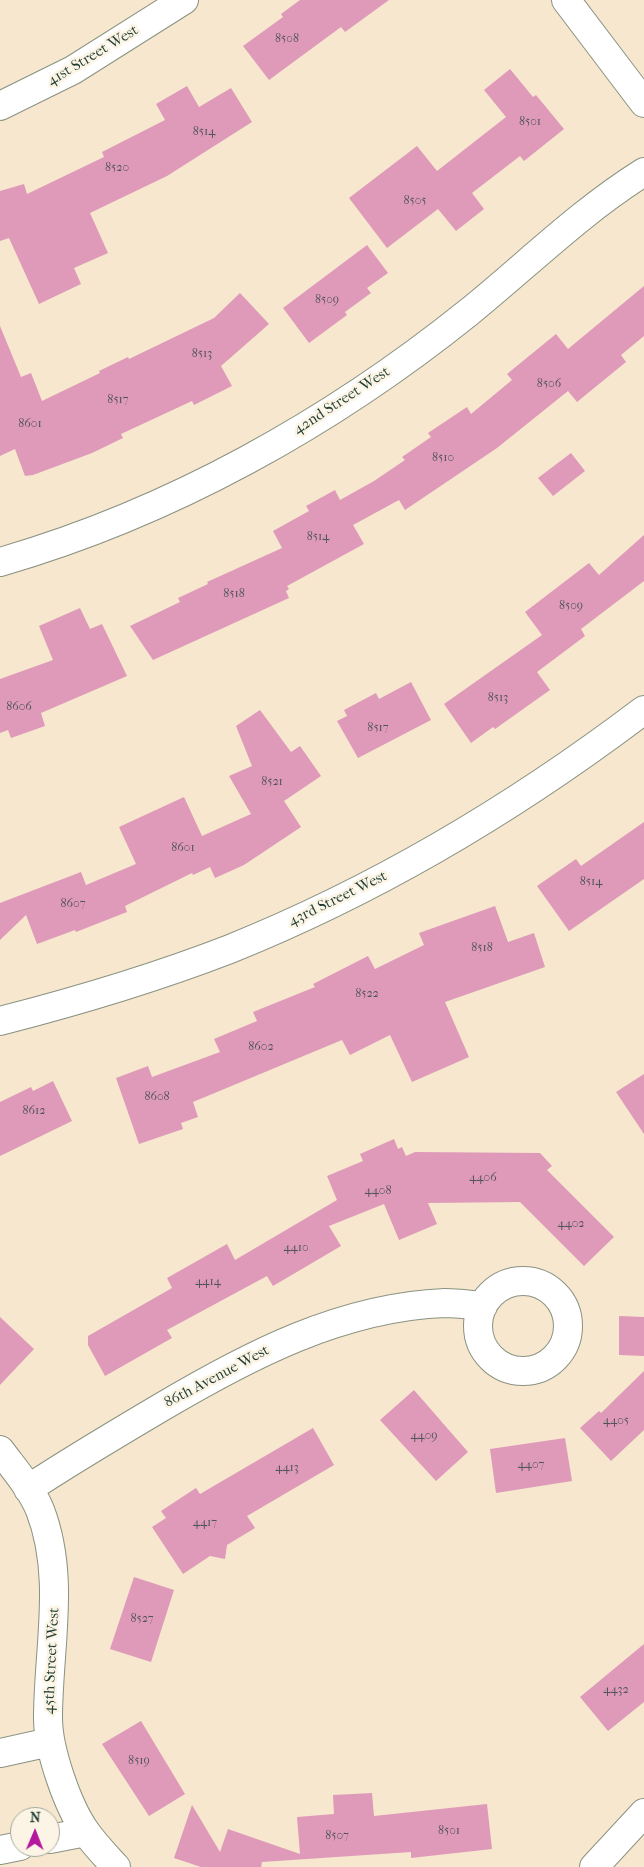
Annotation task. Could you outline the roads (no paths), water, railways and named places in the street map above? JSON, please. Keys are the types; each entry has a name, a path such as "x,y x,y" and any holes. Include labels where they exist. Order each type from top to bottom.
{"street":[{"name":"41st Street West","path":"0,106 73,70 184,0"},
{"path":"566,0 644,103"},
{"name":"42nd Street West","path":"0,562 84,533 153,505 220,473 285,438 349,399 410,357 469,312 562,232 644,172"},
{"name":"43rd Street West","path":"0,1022 162,974 230,949 354,893 449,842 519,800 586,754 644,710"},
{"name":"86th Avenue West","path":"28,1489 80,1455 258,1353 331,1324 377,1311 446,1303 483,1306"},
{"name":"45th Street West","path":"0,1450 28,1489 40,1510 53,1566 55,1599 48,1719 50,1742 72,1807 86,1832 116,1867"},
{"path":"0,1753 50,1742"},
{"path":"594,1867 644,1813"},
{"path":"60,1837 86,1832"}]}
